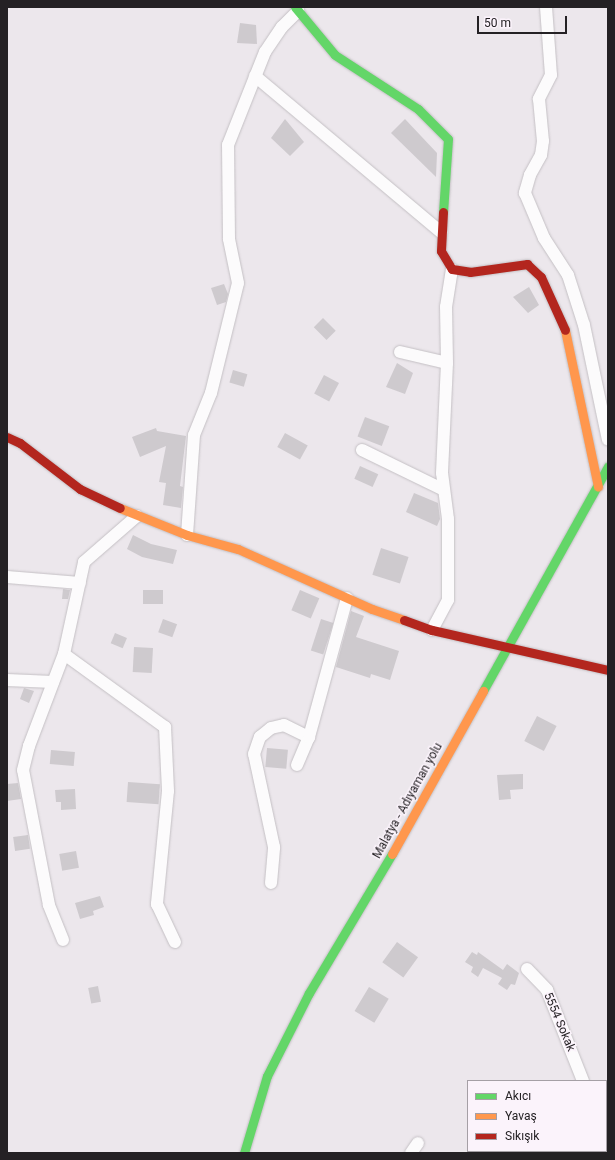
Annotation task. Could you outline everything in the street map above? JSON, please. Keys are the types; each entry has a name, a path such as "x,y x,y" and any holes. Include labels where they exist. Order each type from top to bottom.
{"main road":[{"path":"296,9 335,55 418,109 448,139 441,251 452,269 470,272 528,264 541,277 564,327 598,487"},
{"path":"7,437 20,442 80,489 137,516 187,535 238,549 347,598 432,630 608,670"},
{"name":"Malatya - Adıyaman yolu","path":"244,1153 267,1076 306,1000 379,878 598,487 608,466"}],"street":[{"path":"546,7 551,75 539,99 543,141 540,155 530,175 525,193 544,238 568,275 584,325 608,440"},
{"path":"187,535 194,435 211,392 238,283 229,239 228,145 265,52 296,9"},
{"path":"255,76 441,232"},
{"path":"432,630 448,600 448,519 442,473 447,363 446,307 452,269"},
{"path":"400,352 447,363"},
{"path":"362,450 444,490"},
{"path":"63,940 49,905 23,770 29,746 64,654 84,562 137,516"},
{"path":"7,577 80,583"},
{"path":"297,764 309,737 347,598"},
{"path":"64,654 165,727 168,791 157,904 175,942"},
{"path":"7,680 53,682"},
{"path":"271,883 274,847 254,754 260,737 271,728 284,725 309,737"},
{"name":"5554 Sokak","path":"527,968 547,990 583,1080"}],"building":[{"path":"240,23 256,25 257,44 237,43"},
{"path":"285,119 304,142 290,156 271,138"},
{"path":"405,119 437,153 436,177 391,133"},
{"path":"224,284 228,294 226,302 217,305 211,288"},
{"path":"529,287 539,305 528,313 513,297"},
{"path":"323,318 336,331 327,340 314,327"},
{"path":"397,363 413,373 405,394 386,387"},
{"path":"233,370 247,374 244,387 229,382"},
{"path":"324,375 339,383 329,402 314,394"},
{"path":"365,417 389,426 382,446 357,437"},
{"path":"156,428 157,431 186,436 180,486 183,487 181,508 163,505 166,483 159,482 166,446 140,457 132,437"},
{"path":"285,433 308,446 300,460 277,447"},
{"path":"360,466 378,474 373,487 354,479"},
{"path":"414,493 438,503 440,519 437,526 406,512"},
{"path":"133,535 151,544 177,550 173,564 142,557 127,549"},
{"path":"381,548 409,557 400,584 372,575"},
{"path":"63,589 70,590 68,599 62,599"},
{"path":"143,590 163,590 163,604 143,604"},
{"path":"300,590 319,598 311,618 291,610"},
{"path":"351,611 364,616 356,637 399,651 390,680 371,674 370,678 336,667"},
{"path":"163,619 177,624 172,637 158,632"},
{"path":"321,619 333,623 323,654 311,650"},
{"path":"115,633 127,638 123,648 111,643"},
{"path":"134,647 153,648 152,673 133,672"},
{"path":"24,688 34,691 29,703 20,699"},
{"path":"537,716 557,726 544,751 524,741"},
{"path":"267,748 288,750 286,769 265,767"},
{"path":"51,750 75,752 74,766 50,764"},
{"path":"523,774 523,789 510,790 511,799 499,800 497,775"},
{"path":"128,782 160,784 159,804 127,802"},
{"path":"18,783 21,799 7,801 7,784"},
{"path":"75,789 76,809 61,810 61,802 56,802 55,790"},
{"path":"28,835 30,849 15,851 13,837"},
{"path":"76,851 79,868 62,871 59,854"},
{"path":"100,896 104,907 93,911 94,915 80,919 75,903"},
{"path":"397,942 418,957 403,978 382,962"},
{"path":"472,952 477,955 478,952 503,970 507,964 519,973 515,985 511,984 507,990 498,984 502,978 483,968 478,977 471,972 473,967 465,962"},
{"path":"98,986 101,1002 91,1004 88,988"},
{"path":"369,987 389,999 374,1023 355,1011"}],"traffic: fast":[{"path":"295,7 335,55 418,109 448,139 443,212"},
{"path":"483,691 608,466"},
{"path":"244,1153 267,1076 309,993 392,854"}],"traffic: slow":[{"path":"565,330 598,487"},
{"path":"120,508 187,535 238,549 372,609 404,620"},
{"path":"392,854 483,691"}],"traffic: jam":[{"path":"443,212 441,251 452,269 470,272 527,264 541,277 565,330"},
{"path":"7,437 20,443 80,489 120,508"},
{"path":"404,620 432,630 608,670"}]}
